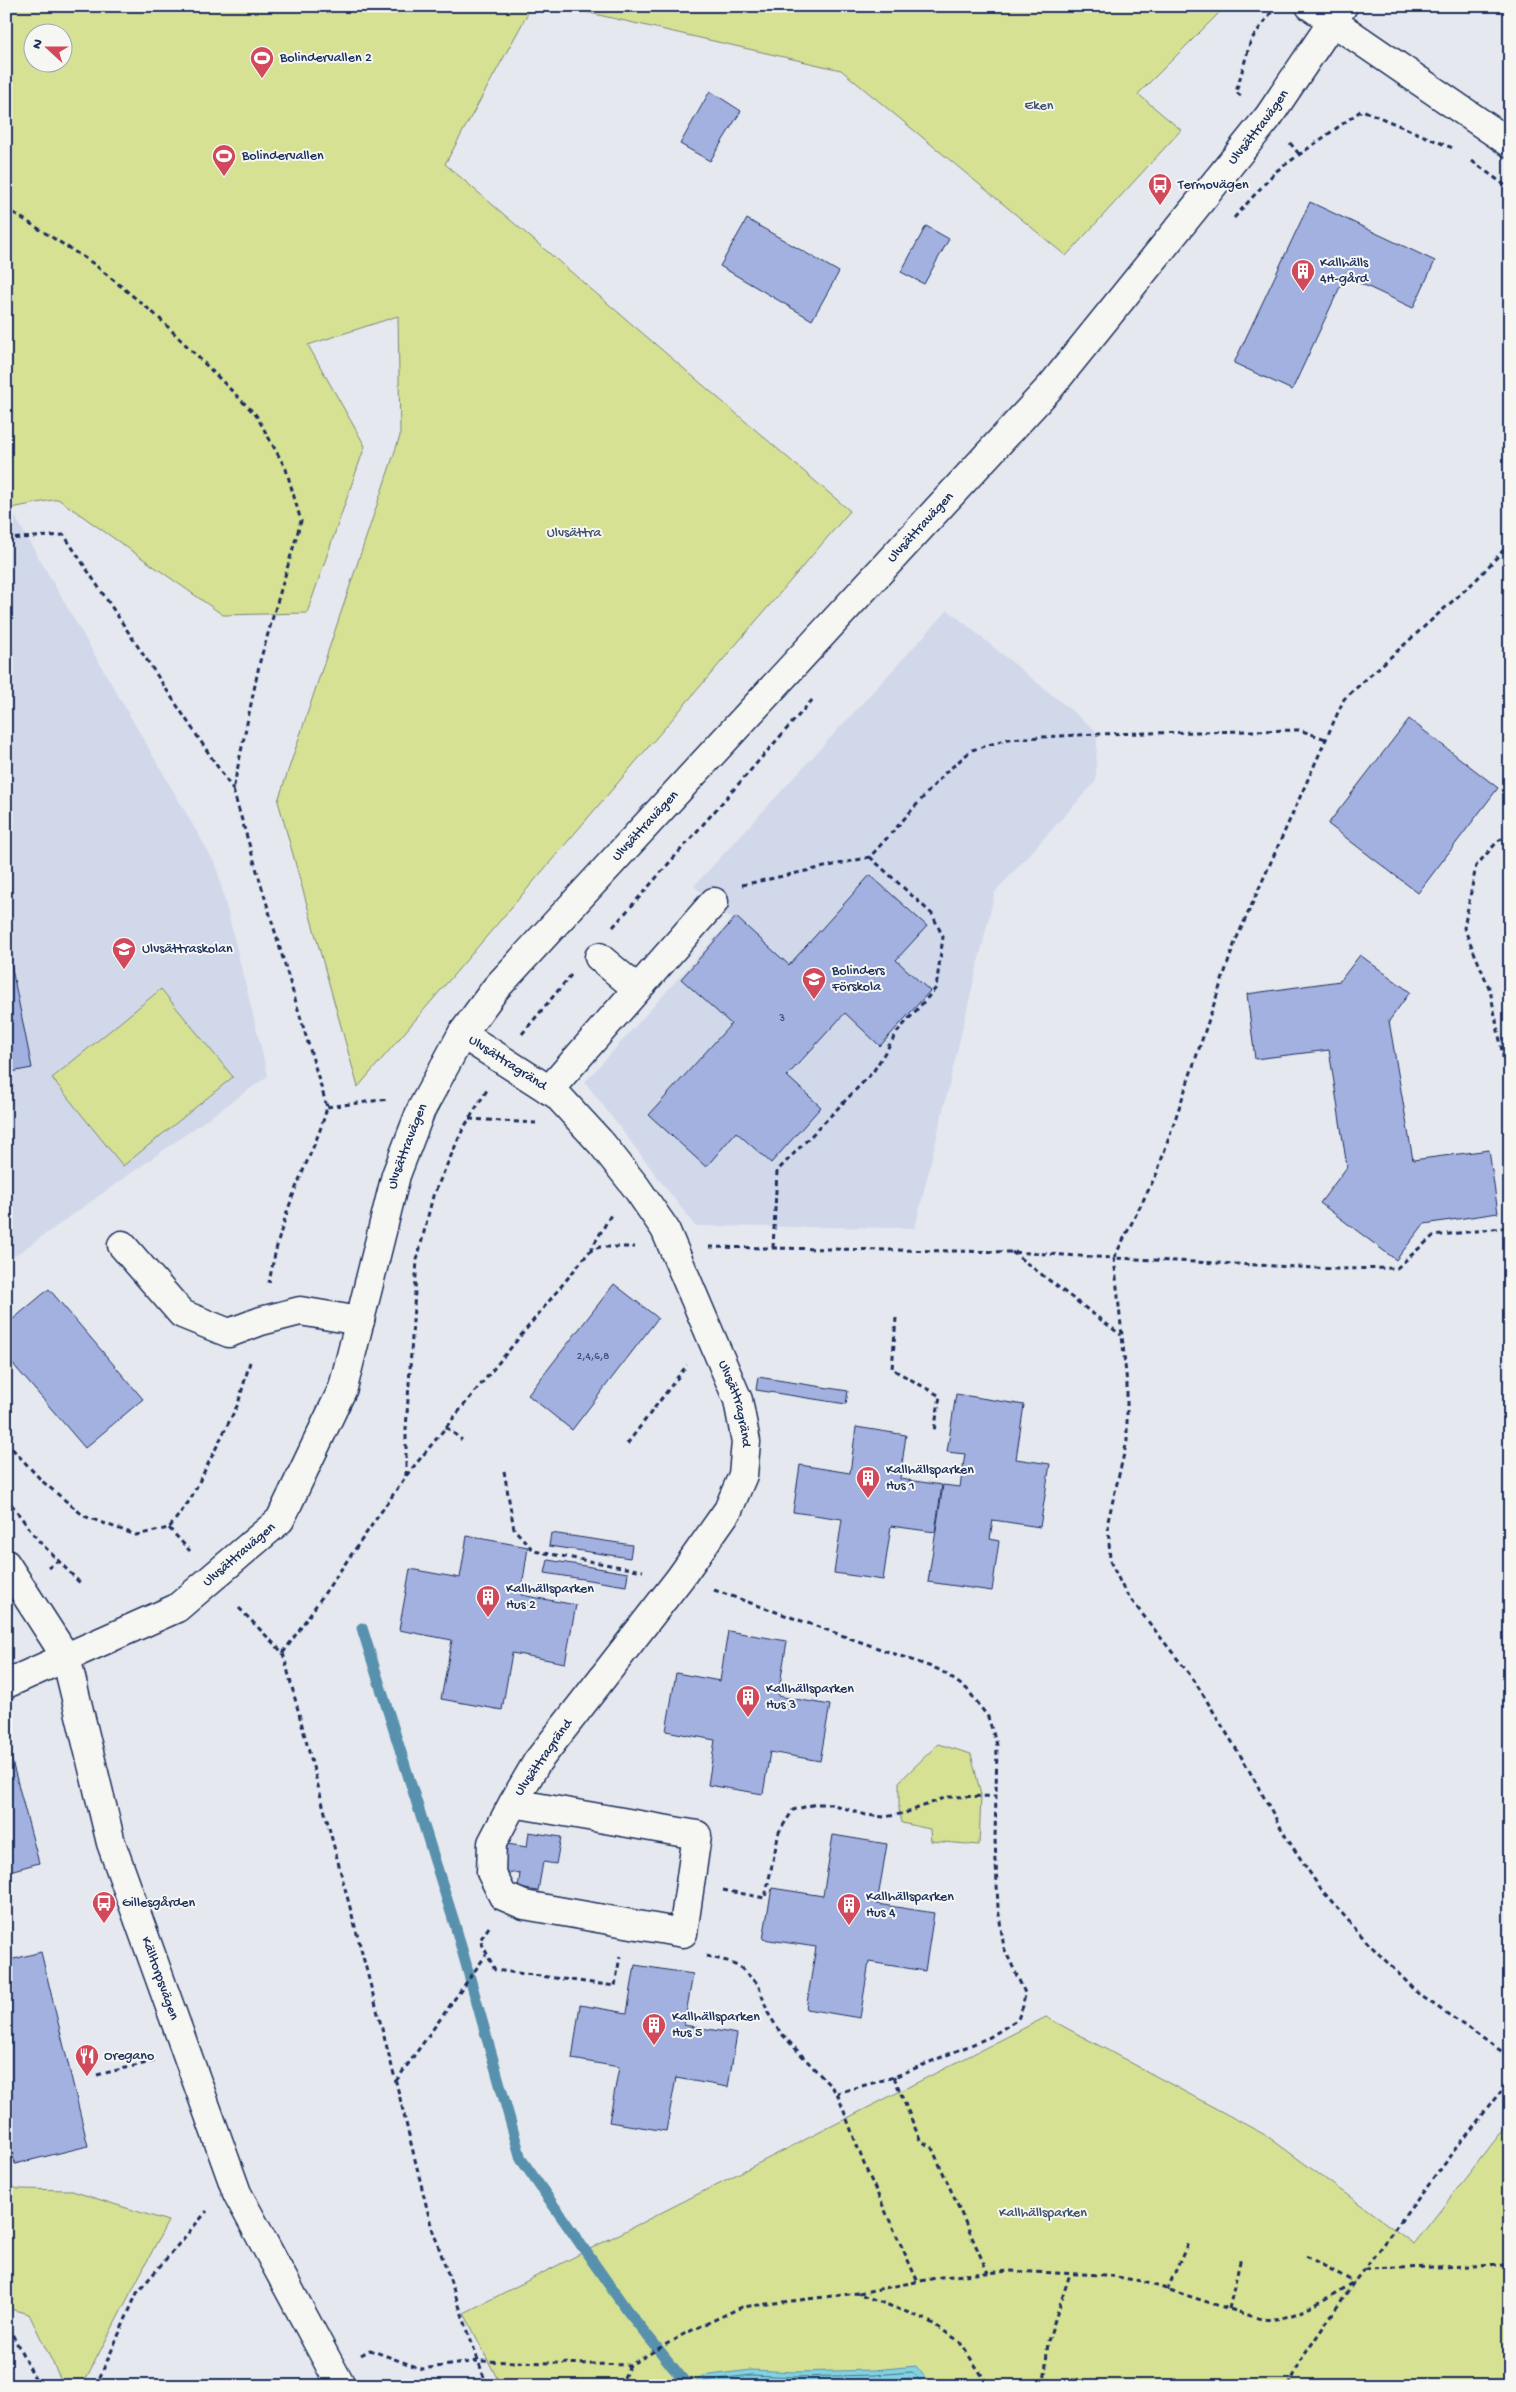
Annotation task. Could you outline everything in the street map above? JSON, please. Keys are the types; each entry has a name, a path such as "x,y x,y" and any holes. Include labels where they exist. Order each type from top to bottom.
{"street":[{"path":"1310,6 1338,15 1510,143"},
{"name":"Ulvsättravägen","path":"6,1684 177,1608 280,1520 343,1388 396,1175 421,1110 462,1034 496,988 1052,385 1269,116 1338,15"},
{"path":"549,1090 714,902"},
{"path":"604,945 637,989"},
{"name":"Ulvsättragränd","path":"462,1034 557,1095 625,1172 665,1229 738,1400 746,1442 743,1475 728,1510 680,1578 537,1762 492,1843 491,1872 503,1896 508,1898"},
{"path":"122,1245 182,1314 229,1333 261,1321 300,1311 360,1321"},
{"name":"Källtorpsvägen","path":"6,1564 66,1657 111,1843 237,2193 341,2386"},
{"name":"Ulvsättragränd","path":"513,1803 698,1835 683,1933"},
{"path":"508,1898 524,1905 683,1933"}],"path":[{"path":"1229,224 1275,172 1362,110 1454,148 1462,154"},
{"path":"1470,160 1510,189"},
{"path":"6,208 94,264 157,316 256,415 286,469 301,521 260,661 233,790"},
{"path":"6,539 64,534 233,790 327,1107 321,1130 291,1199 277,1241 261,1321 238,1404 190,1500 168,1528 136,1535 84,1516 42,1481 6,1442"},
{"path":"1510,543 1476,580 1344,699 1235,942 1157,1173 1114,1258 1127,1384 1127,1441 1108,1521 1110,1561 1125,1592 1194,1680 1245,1763 1286,1837 1320,1888 1367,1942 1420,1995 1510,2057"},
{"path":"604,945 817,694"},
{"path":"714,902 740,885 870,857 945,773 972,750 1008,739 1097,734 1299,730 1326,739"},
{"path":"1510,834 1498,841 1476,866 1464,928 1490,990 1504,1066 1510,1125"},
{"path":"773,1248 776,1171 873,1072 898,1031 936,988 944,937 932,914 870,857"},
{"path":"406,1476 406,1430 417,1260 433,1196 469,1119 505,1061 528,1025 575,970"},
{"path":"327,1107 392,1099"},
{"path":"469,1119 538,1123"},
{"path":"282,1653 406,1476 590,1251 616,1205"},
{"path":"590,1251 600,1247 672,1247 1012,1252 1338,1269 1397,1268 1433,1236 1510,1227"},
{"path":"1012,1252 1121,1335"},
{"path":"896,1318 892,1368 940,1396 934,1431"},
{"path":"627,1444 710,1334"},
{"path":"446,1427 462,1440"},
{"path":"504,1470 514,1529 534,1551 680,1578 940,1670 967,1689 988,1717 997,1746 998,1908 1004,1948 1025,1993 1018,2019 990,2037 894,2077 837,2093"},
{"path":"6,1497 36,1539 80,1583"},
{"path":"168,1528 194,1555"},
{"path":"48,1567 58,1561"},
{"path":"239,1608 282,1653 396,2082 431,2225 487,2386"},
{"path":"690,1884 765,1898 779,1832 793,1810 816,1804 831,1804 866,1815 885,1817 905,1813 947,1797 996,1796"},
{"path":"508,1898 480,1940 495,1970 616,1986 626,1923"},
{"path":"683,1933 705,1956 727,1960 741,1968 758,1984 768,2013 780,2032 837,2093 866,2169 918,2282"},
{"path":"396,2082 486,1955"},
{"path":"97,2075 159,2060"},
{"path":"894,2077 920,2140 932,2148 988,2273"},
{"path":"1289,2386 1302,2360 1354,2282 1510,2079"},
{"path":"96,2386 138,2293 210,2208"},
{"path":"1167,2290 1189,2241"},
{"path":"1306,2256 1354,2282"},
{"path":"1229,2309 1241,2257"},
{"path":"1365,2269 1505,2265 1510,2267"},
{"path":"370,2350 422,2369 478,2361 630,2365 684,2334 742,2307 857,2294 918,2282 1009,2271 1104,2275 1131,2280 1274,2321 1304,2309 1354,2282"},
{"path":"1044,2386 1048,2341 1070,2274"},
{"path":"857,2294 927,2320 959,2341 989,2386"},
{"path":"6,2329 11,2332 39,2386"},
{"path":"620,2386 630,2365"}],"shaded area":[{"name":"Ulvsättraskolan","path":"6,501 216,865 268,1076 6,1262"},
{"name":"Bolinders Förskola","path":"948,610 1094,729 1097,734 1096,781 995,892 915,1228 695,1226 585,1082 732,919 694,886"}],"green space":[{"name":"Ulvsättra","path":"6,6 532,6 445,164 850,511 358,1087 278,801 400,436 398,316 308,345 365,446 307,613 223,615 58,499 6,509"},
{"name":"Eken","path":"559,6 1226,6 1138,94 1181,130 1066,256 841,70"},
{"path":"161,989 233,1077 123,1166 52,1078"},
{"path":"938,1744 971,1754 981,1795 979,1845 931,1841 930,1829 902,1823 899,1809 899,1782"},
{"name":"Kallhällsparken","path":"1046,2017 1267,2136 1414,2244 1510,2121 1510,2386 501,2386 464,2313"},
{"path":"6,2184 18,2189 69,2190 168,2221 82,2386 64,2386 29,2314 6,2308"}],"water":[{"path":"916,2366 932,2386 691,2386 702,2376 751,2370 795,2372 874,2370"}],"building":[{"path":"710,91 741,111 710,161 680,144"},
{"name":"Kallhälls 4H-gård","path":"1310,202 1435,261 1413,308 1345,276 1292,390 1234,363"},
{"path":"747,219 839,272 812,320 720,266"},
{"path":"926,226 949,239 924,284 901,272"},
{"path":"1409,719 1498,788 1418,893 1328,824"},
{"path":"870,875 927,926 896,960 930,991 880,1046 845,1013 787,1076 821,1107 771,1163 736,1132 706,1167 649,1115 731,1024 681,979 736,917 789,965"},
{"path":"6,939 32,1068 6,1073"},
{"path":"1360,955 1410,992 1389,1021 1413,1160 1489,1150 1498,1213 1424,1224 1396,1260 1320,1203 1347,1167 1329,1050 1255,1059 1247,994 1340,981"},
{"path":"614,1284 658,1318 572,1430 528,1395"},
{"path":"49,1289 143,1399 85,1448 6,1356 6,1325"},
{"path":"758,1377 848,1391 846,1404 756,1390"},
{"path":"956,1394 1024,1405 1016,1459 1050,1464 1040,1527 993,1520 990,1539 999,1541 992,1591 928,1582 943,1485 960,1487 965,1454 947,1452"},
{"name":"Kallhällsparken Hus 1","path":"856,1427 906,1435 900,1479 942,1485 935,1532 891,1526 883,1580 834,1573 842,1519 793,1512 800,1465 850,1473"},
{"path":"551,1533 632,1545 630,1558 549,1546"},
{"name":"Kallhällsparken Hus 2","path":"467,1536 528,1547 521,1595 576,1605 565,1663 512,1653 502,1710 441,1699 452,1640 399,1630 410,1569 460,1578"},
{"path":"548,1560 628,1573 626,1586 545,1573"},
{"name":"Kallhällsparken Hus 3","path":"728,1631 787,1641 778,1696 830,1705 820,1761 770,1752 763,1794 708,1785 715,1740 666,1731 676,1673 720,1681"},
{"path":"8,1746 39,1863 6,1872 6,1747"},
{"path":"529,1832 561,1837 556,1864 543,1862 538,1891 518,1888 520,1874 503,1871 507,1844 527,1847"},
{"name":"Kallhällsparken Hus 4","path":"833,1835 887,1844 877,1904 934,1913 925,1971 869,1962 860,2018 806,2009 816,1947 763,1939 772,1888 823,1896"},
{"path":"41,1952 88,2146 15,2164 6,2129 6,1961"},
{"name":"Kallhällsparken Hus 5","path":"635,1965 693,1974 684,2025 737,2034 728,2087 676,2078 666,2131 609,2122 619,2067 572,2059 580,2005 627,2013"}],"waterway":[{"path":"362,1628 455,1925 521,2159 626,2309 688,2386"}],"place":[{"name":"Bolindervallen 2","path":"262,79"},
{"name":"Bolindervallen","path":"224,177"},
{"name":"Termovägen","path":"1160,206"},
{"name":"Kallhälls 4H-gård","path":"1303,292"},
{"name":"Ulvsättraskolan","path":"124,970"},
{"name":"Bolinders Förskola","path":"814,1000"},
{"name":"Kallhällsparken Hus 1","path":"868,1499"},
{"name":"Kallhällsparken Hus 2","path":"488,1618"},
{"name":"Kallhällsparken Hus 3","path":"748,1718"},
{"name":"Gillesgården","path":"104,1924"},
{"name":"Kallhällsparken Hus 4","path":"849,1926"},
{"name":"Kallhällsparken Hus 5","path":"654,2046"},
{"name":"Oregano","path":"87,2077"}]}
